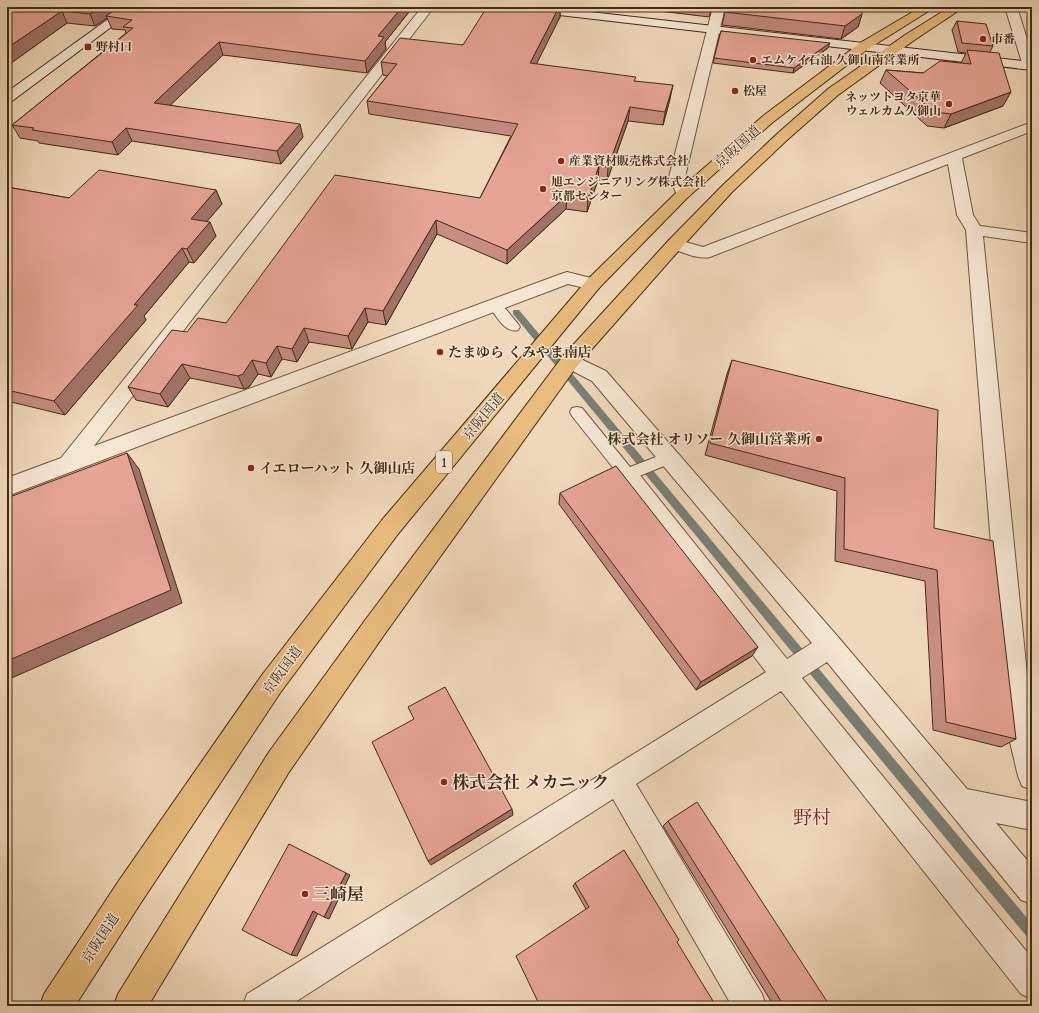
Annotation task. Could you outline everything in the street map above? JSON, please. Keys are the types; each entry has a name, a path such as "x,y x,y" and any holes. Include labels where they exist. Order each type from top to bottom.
{"highway":[{"name":"京阪国道","path":"56,1006 129,893 258,704 325,612 390,527 593,284 683,194 768,119 864,46 929,7"},
{"name":"京阪国道","path":"130,1006 279,762 375,627 570,361 674,244 727,189 782,137 832,92 892,50 958,7"}],"street":[{"path":"7,98 132,7"},
{"path":"69,464 428,7"},
{"path":"516,7 1031,66 1011,7"},
{"path":"683,194 677,177 719,7"},
{"path":"674,244 704,254 1032,126"},
{"path":"954,156 965,215 974,230 1018,721 1032,776"},
{"path":"974,230 1032,238"},
{"path":"7,487 567,278 593,284"},
{"path":"570,361 599,376 666,459 958,801 1032,890"},
{"path":"628,475 1032,983"},
{"path":"259,1006 827,648"},
{"path":"618,780 750,1006"},
{"path":"958,801 1032,816"}],"lane":[{"path":"495,305 513,327"},
{"path":"577,412 628,475 666,459"}],"building":[{"path":"7,7 100,7 90,14 62,11 7,48"},
{"path":"119,7 402,7 378,36 384,37 365,61 219,42 154,103 300,124 277,151 126,128 112,142 32,130 34,128 12,125 133,28 123,27 132,20 106,16"},
{"path":"487,7 559,7 530,63 636,77 634,81 673,85 665,112 630,107 608,167 599,166 588,198 567,195 507,250 436,220 383,311 365,308 348,336 304,328 292,349 277,346 266,363 252,360 243,374 238,376 182,364 160,394 128,387 172,330 187,332 198,318 226,323 335,175 480,198 518,124 367,101 397,64 381,62 400,38 463,45"},
{"path":"726,7 862,7 862,14 845,26 725,12"},
{"path":"957,21 986,24 993,46 962,43"},
{"path":"721,31 830,43 794,68 714,58"},
{"path":"967,50 999,53 1011,92 951,114 934,112 886,70 923,73 940,61 971,64"},
{"path":"99,170 216,190 191,219 210,222 187,249 182,248 134,305 138,305 54,401 7,390 7,187 69,198"},
{"path":"732,360 938,410 934,528 993,541 1016,739 946,722 937,570 844,549 845,478 710,443"},
{"path":"127,453 171,590 7,661 7,498"},
{"path":"616,466 758,647 701,682 560,493"},
{"name":"株式会社 メカニック","path":"445,687 512,809 428,861 372,742 414,719 408,707"},
{"path":"697,802 830,1006 784,1006 668,821"},
{"name":"三崎屋","path":"289,844 346,873 324,917 313,911 291,955 242,930"},
{"path":"624,850 679,940 677,942 716,1006 540,1006 516,956 589,907 575,883"}],"waterway":[{"path":"516,312 1032,934"}],"place":[{"name":"市番","path":"983,39"},
{"name":"野村口","path":"88,47"},
{"name":"エムケイ石油 久御山南営業所","path":"753,60"},
{"name":"松屋","path":"735,91"},
{"name":"ネッツトヨタ京華 ウェルカム久御山","path":"949,104"},
{"name":"産業資材販売株式会社","path":"561,161"},
{"name":"旭エンジニアリング株式会社 京都センター","path":"543,189"},
{"name":"たまゆら くみやま南店","path":"440,352"},
{"name":"株式会社 オリソー 久御山営業所","path":"819,439"},
{"name":"イエローハット 久御山店","path":"251,468"},
{"name":"株式会社 メカニック","path":"444,782"},
{"name":"三崎屋","path":"305,894"}],"district":[{"name":"野村","path":"812,817"}]}
